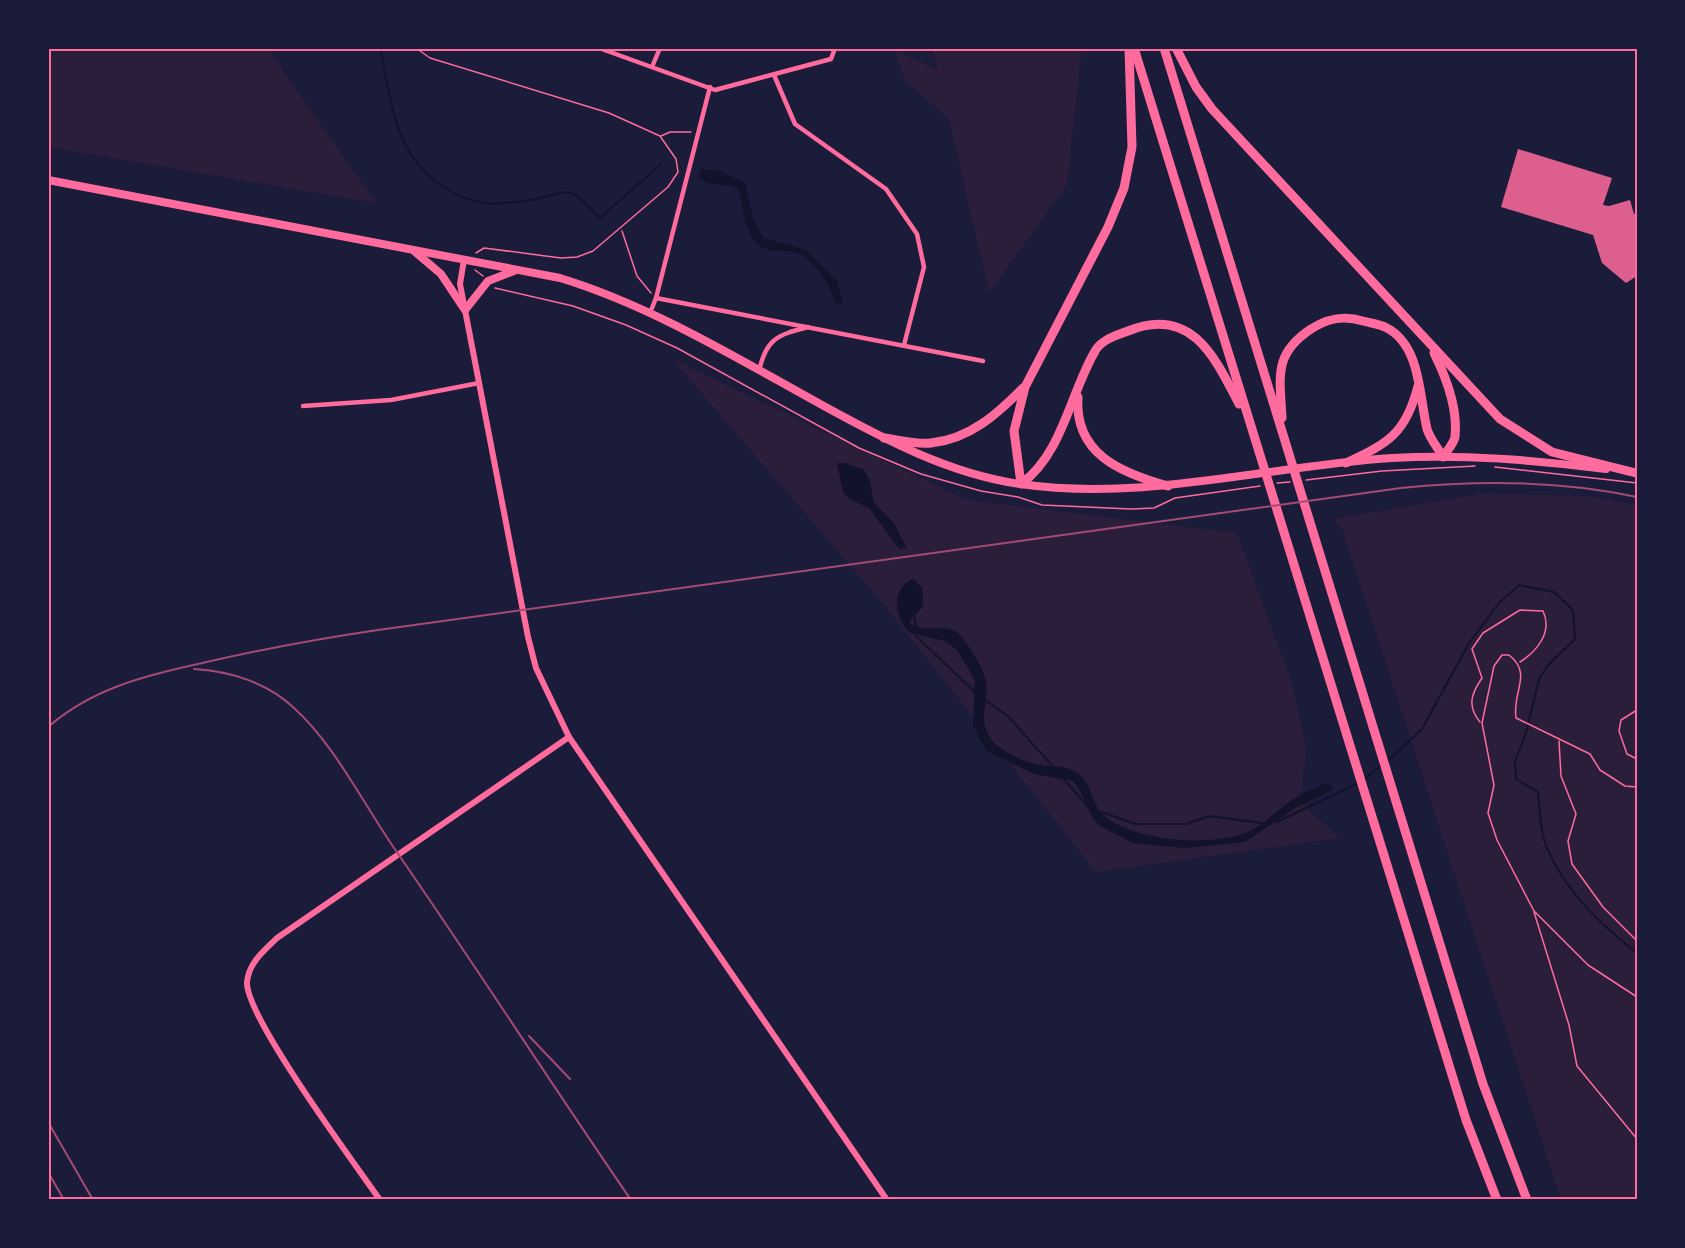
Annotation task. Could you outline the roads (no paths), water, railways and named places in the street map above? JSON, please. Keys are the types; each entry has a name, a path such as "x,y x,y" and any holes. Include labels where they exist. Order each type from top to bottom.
{"highway":[{"path":"1021,484 1014,431 1025,387 1108,227 1124,188 1132,147 1129,48"},
{"path":"1134,48 1247,419 1466,1120 1497,1200"},
{"path":"1164,48 1483,1084 1527,1200"},
{"path":"1176,48 1196,87 1212,109 1500,419 1526,438 1552,452 1637,476"},
{"path":"1283,435 1280,376 1284,354 1300,337 1321,323 1347,316 1386,327 1397,337 1413,360 1428,432 1443,457 1455,439 1454,417 1445,374 1428,343"},
{"path":"1021,484 1035,473 1078,391 1094,351 1106,340 1137,327 1154,324 1188,331 1213,354 1247,419"},
{"path":"1346,463 1392,440 1405,424 1418,384"},
{"path":"884,438 930,444 955,438 983,425 1025,387"},
{"path":"1078,391 1076,417 1088,441 1107,461 1130,476 1168,486"}],"main road":[{"path":"48,180 560,278 650,313 884,438 971,473 1021,484 1094,489 1168,486 1346,463 1443,457 1500,457 1637,476"},
{"path":"413,250 441,274 465,310 488,281 506,272 518,270"}],"street":[{"path":"599,48 715,90 831,59 835,48"},
{"path":"652,67 660,48"},
{"path":"774,75 795,124 886,189 917,234 924,267 904,345"},
{"path":"650,313 656,298 710,87"},
{"path":"464,260 460,284 530,644 537,668 569,737 887,1200"},
{"path":"656,298 983,361"},
{"path":"759,371 764,351 774,339 810,326"},
{"path":"303,406 391,400 479,383"},
{"path":"381,1200 299,1083 250,1001 247,983 250,965 277,938 569,737"}],"waterway":[{"path":"380,48 388,91 406,146 422,169 433,179 470,200 495,204 568,192 574,194 600,218 661,164"},
{"path":"1387,762 1422,729 1469,643 1499,603 1519,585 1554,592 1573,610 1575,639 1548,665 1539,679 1526,733 1515,761 1516,779 1538,792 1545,842 1564,879 1597,919 1637,953"},
{"path":"914,615 916,627"},
{"path":"916,636 977,694"},
{"path":"984,699 1009,717 1054,768"},
{"path":"1363,780 1382,765"},
{"path":"1062,777 1088,807"},
{"path":"1277,822 1358,783"},
{"path":"1098,811 1136,824 1186,824 1209,816 1262,823"}],"railway":[{"path":"48,727 82,703 138,679 243,654 378,630 1401,488 1519,483 1578,487 1637,497"},
{"path":"194,669 221,672 260,685 284,699 322,738 631,1200"},
{"path":"529,1036 570,1079"},
{"path":"48,1122 93,1200"},
{"path":"48,1172 64,1200"}]}
